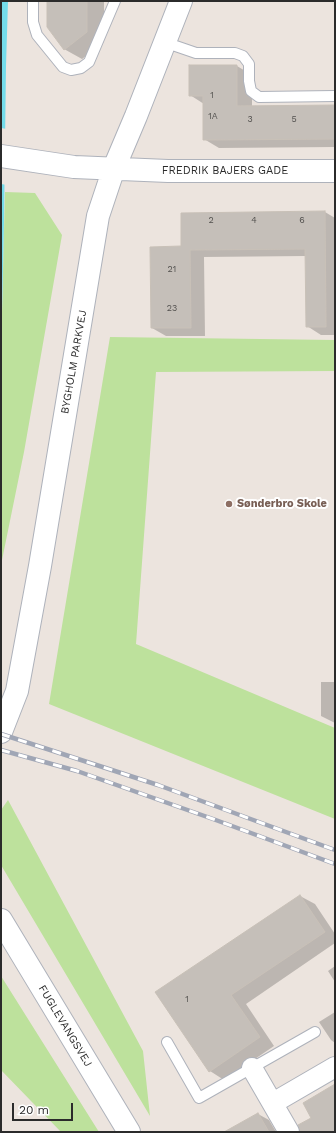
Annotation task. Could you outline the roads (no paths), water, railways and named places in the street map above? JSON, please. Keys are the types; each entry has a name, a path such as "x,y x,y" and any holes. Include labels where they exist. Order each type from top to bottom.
{"street":[{"name":"BYGHOLM PARKVEJ","path":"1,732 17,691 37,581 98,216 114,168 181,1"},
{"name":"FREDRIK BAJERS GADE","path":"9,158 74,167 168,171 335,171"},
{"name":"FUGLEVANGSVEJ","path":"1,920 128,1132"},
{"path":"273,1103 335,1067"},
{"path":"252,1068 289,1132"}],"lane":[{"path":"33,1 33,22 37,35 63,67 71,70 81,68 89,62 115,1"},
{"path":"164,42 196,53 235,53 243,56 249,64 249,81 251,91 259,97 335,96"},
{"path":"167,1042 198,1098 315,1032"}],"water":[{"path":"1,1 8,1 1,354"}],"railway":[{"path":"1,734 158,785 335,850"},
{"path":"1,750 77,771 335,864"}],"place":[{"name":"Sønderbro Skole","path":"229,504"}]}
